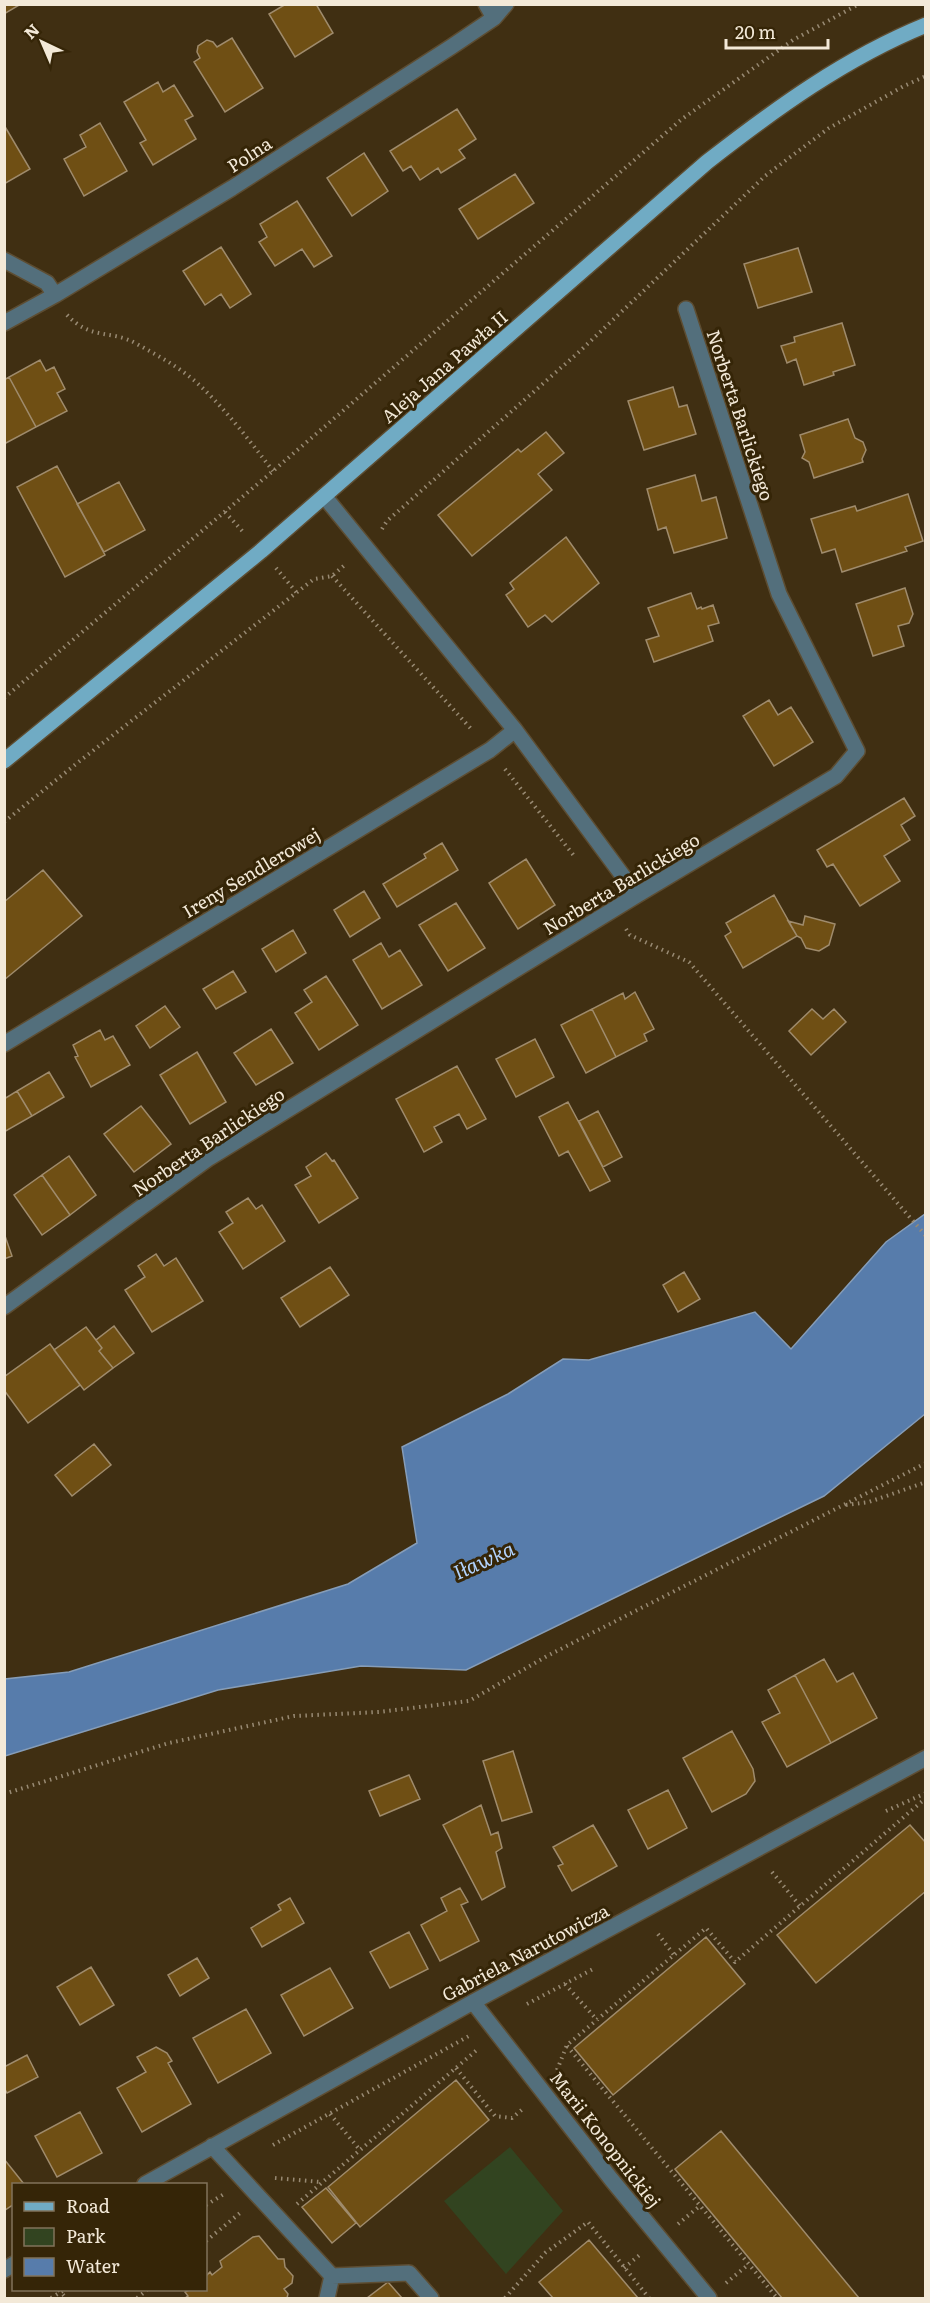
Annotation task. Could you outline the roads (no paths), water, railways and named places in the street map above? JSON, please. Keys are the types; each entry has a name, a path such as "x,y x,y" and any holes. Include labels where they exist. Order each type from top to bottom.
{"main road":[{"name":"Aleja Jana Pawła II","path":"4,761 261,551 707,162 779,106 889,40 926,25"}],"street":[{"path":"486,4 494,18"},
{"name":"Polna","path":"4,323 55,296 242,182 494,18 506,4"},
{"path":"4,260 47,283 55,296"},
{"name":"Norberta Barlickiego","path":"4,1307 210,1158 637,895 836,776 857,751 779,594 686,309"},
{"path":"324,496 515,730 637,895"},
{"name":"Ireny Sendlerowej","path":"4,1044 490,750 515,730"},
{"name":"Gabriela Narutowicza","path":"147,2183 472,2002 926,1758"},
{"name":"Marii Konopnickiej","path":"472,2002 709,2298"},
{"path":"212,2146 332,2276 409,2273 430,2298"},
{"path":"327,2298 332,2276"}],"water":[{"name":"Iławka","path":"925,1214 925,1414 824,1496 466,1670 361,1666 218,1690 5,1756 5,1679 69,1672 348,1584 417,1543 402,1447 508,1394 563,1359 589,1360 755,1312 791,1349 886,1242"}]}
